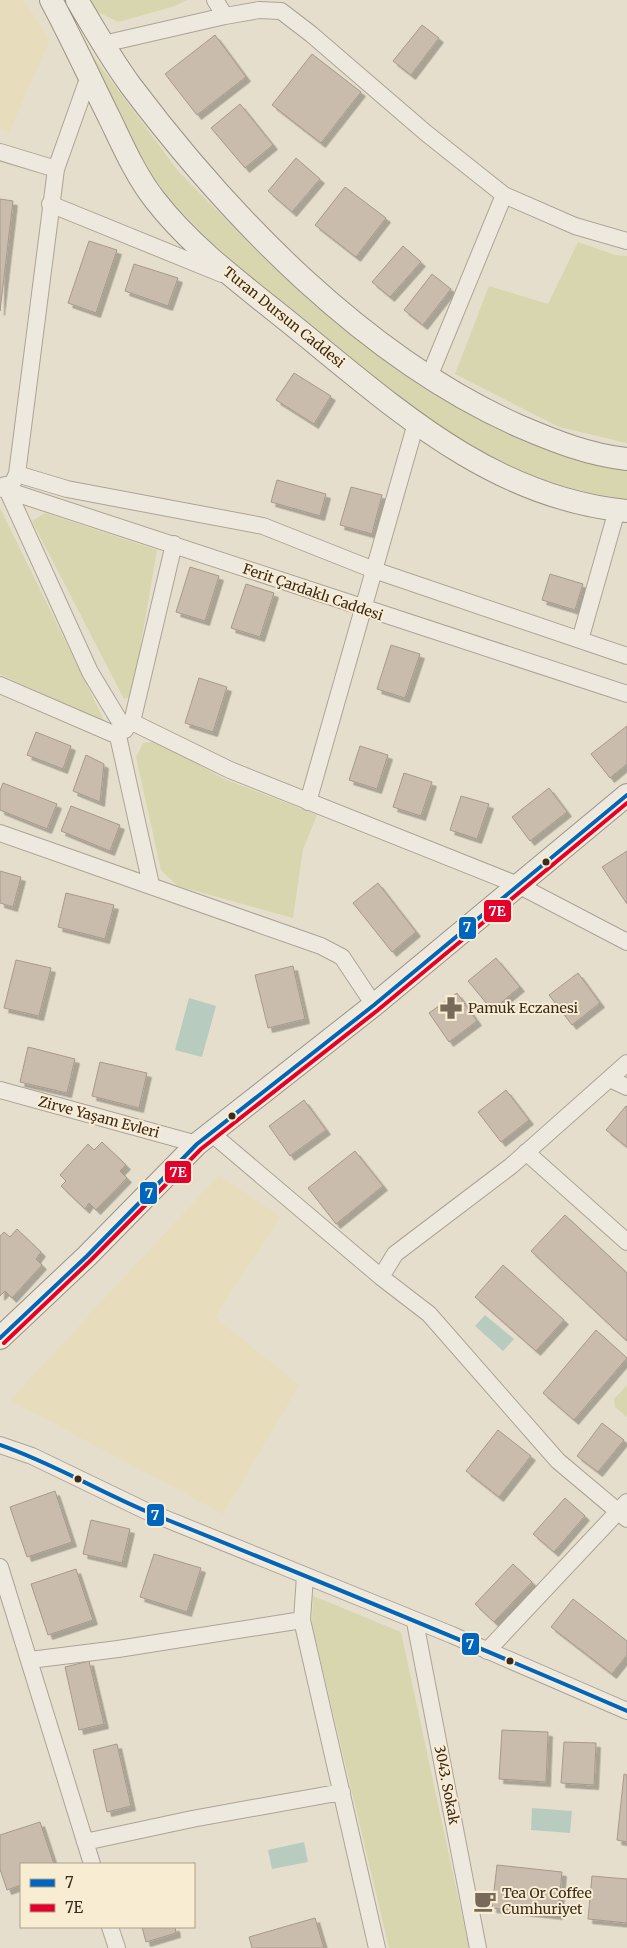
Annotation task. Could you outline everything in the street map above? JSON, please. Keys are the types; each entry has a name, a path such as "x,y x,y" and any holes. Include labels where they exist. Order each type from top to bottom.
{"main road":[{"name":"Turan Dursun Caddesi","path":"51,0 124,149 154,199 173,221 236,280 416,423 462,454 505,477 545,493 622,510"},
{"path":"77,0 131,86 239,216 309,284 382,343 457,395 547,438 584,451 627,459"},
{"path":"0,1338 87,1256 204,1138 374,1005 627,795"}],"street":[{"path":"215,0 224,16"},
{"path":"104,44 224,16 259,10 281,11 312,34 426,133 504,195 575,226 627,241"},
{"path":"4,489 17,474 56,168 89,76"},
{"path":"0,152 56,168"},
{"path":"429,377 504,195"},
{"path":"50,204 236,280"},
{"path":"308,802 416,423"},
{"path":"17,474 67,489 263,526 374,570 627,656"},
{"path":"0,477 90,672 125,729 151,885"},
{"name":"Ferit Çardaklı Caddesi","path":"4,489 627,694"},
{"path":"580,640 622,510"},
{"path":"125,729 174,544"},
{"path":"0,685 125,729 518,885 627,942"},
{"path":"0,833 151,885 328,950 342,958 374,1005"},
{"path":"0,845 29,842"},
{"path":"381,1277 395,1254 526,1152 627,1063"},
{"path":"610,1079 627,1087"},
{"name":"Zirve Yaşam Evleri","path":"0,1090 204,1138"},
{"path":"204,1138 429,1314 558,1461 624,1511 487,1650"},
{"path":"526,1152 627,1242"},
{"path":"0,1445 32,1456 144,1510 487,1650 627,1711"},
{"path":"0,1567 3,1588 30,1660 92,1863"},
{"path":"305,1576 302,1620 377,1948"},
{"path":"30,1660 118,1649 302,1620"},
{"name":"3043. Sokak","path":"415,1622 478,1948"},
{"path":"85,1842 192,1819 342,1792"},
{"path":"110,1928 117,1948"}],"shaded area":[{"path":"0,0 24,0 50,40 9,133 0,130"},
{"path":"189,998 216,1006 202,1057 175,1050"},
{"path":"219,1175 281,1217 215,1317 299,1385 223,1514 10,1400"},
{"path":"485,1315 514,1339 503,1351 475,1326"},
{"path":"532,1808 572,1811 570,1833 531,1830"},
{"path":"304,1842 308,1862 272,1869 268,1850"}],"green space":[{"path":"90,0 187,0 175,6 118,22 96,11"},
{"path":"90,52 178,171 240,234 304,291 369,342 627,466 627,499 610,498 547,482 472,449 420,413 289,311 212,243 168,198 144,165"},
{"path":"578,242 615,255 627,256 627,443 559,427 455,374 489,286 548,304"},
{"path":"0,508 105,722 0,674"},
{"path":"45,513 157,550 132,696 124,699 32,521"},
{"path":"157,741 222,778 317,815 303,849 293,918 178,886 161,870 136,757 143,743"},
{"path":"627,1385 627,1417 615,1407 614,1399"},
{"path":"313,1596 401,1632 469,1948 389,1948 312,1624"}],"building":[{"path":"422,25 439,38 411,75 393,61"},
{"path":"215,35 246,77 197,115 165,74"},
{"path":"312,54 361,92 321,143 272,105"},
{"path":"240,104 273,145 245,168 211,128"},
{"path":"296,158 320,179 292,212 268,191"},
{"path":"345,187 386,218 356,257 315,225"},
{"path":"0,199 13,201 0,311"},
{"path":"89,241 117,250 96,313 68,303"},
{"path":"403,246 421,262 390,297 372,282"},
{"path":"134,264 178,278 168,306 125,291"},
{"path":"432,274 451,289 423,325 404,310"},
{"path":"294,373 331,396 314,424 276,400"},
{"path":"277,480 326,494 320,516 271,502"},
{"path":"351,487 382,495 372,534 340,525"},
{"path":"190,567 219,576 205,621 176,612"},
{"path":"550,574 583,584 575,610 542,600"},
{"path":"246,584 274,593 260,637 231,628"},
{"path":"391,645 420,654 405,698 377,689"},
{"path":"199,678 227,687 213,732 185,723"},
{"path":"627,726 627,764 610,778 591,754"},
{"path":"36,732 71,746 63,769 27,755"},
{"path":"360,746 388,755 377,789 349,780"},
{"path":"86,755 104,764 100,802 73,791"},
{"path":"404,773 432,782 421,816 393,807"},
{"path":"3,783 57,804 47,829 0,810 0,791"},
{"path":"549,788 567,812 530,841 512,817"},
{"path":"461,796 489,804 477,839 450,830"},
{"path":"71,806 120,825 110,851 61,831"},
{"path":"627,851 627,904 602,867"},
{"path":"0,871 21,877 13,907 0,903"},
{"path":"378,883 416,932 392,952 353,903"},
{"path":"66,893 114,905 105,939 58,927"},
{"path":"496,958 520,987 492,1010 468,981"},
{"path":"16,960 51,968 39,1016 4,1008"},
{"path":"293,966 305,1019 268,1028 255,975"},
{"path":"578,973 600,1003 572,1025 549,995"},
{"path":"457,993 477,1021 449,1042 429,1013"},
{"path":"28,1047 75,1059 67,1093 20,1082"},
{"path":"100,1062 147,1073 139,1108 92,1096"},
{"path":"506,1090 529,1120 501,1142 478,1112"},
{"path":"304,1100 326,1130 290,1156 269,1126"},
{"path":"627,1107 627,1147 606,1130"},
{"path":"102,1142 126,1165 120,1171 127,1178 96,1210 89,1203 85,1209 61,1186 66,1181 60,1175 88,1144 94,1150"},
{"path":"355,1151 383,1186 336,1224 308,1188"},
{"path":"565,1215 627,1273 627,1341 531,1251"},
{"path":"17,1229 41,1252 36,1259 42,1265 12,1298 5,1291 0,1296 0,1236 4,1232 10,1237"},
{"path":"503,1265 564,1320 536,1351 475,1297"},
{"path":"596,1330 627,1358 574,1420 543,1393"},
{"path":"602,1423 624,1440 598,1472 577,1456"},
{"path":"498,1430 531,1456 499,1497 466,1471"},
{"path":"55,1491 72,1542 27,1557 10,1507"},
{"path":"565,1498 585,1516 554,1552 533,1534"},
{"path":"91,1520 130,1529 122,1563 83,1554"},
{"path":"154,1554 201,1568 187,1612 140,1597"},
{"path":"513,1564 532,1582 494,1622 475,1604"},
{"path":"76,1569 93,1620 48,1635 31,1584"},
{"path":"573,1599 627,1641 627,1655 612,1674 551,1627"},
{"path":"89,1661 104,1724 79,1730 65,1667"},
{"path":"502,1730 548,1732 546,1782 499,1779"},
{"path":"564,1742 596,1743 594,1785 561,1783"},
{"path":"117,1744 131,1806 107,1812 93,1750"},
{"path":"624,1774 627,1775 627,1842 617,1840"},
{"path":"40,1822 54,1863 20,1863 20,1885 7,1890 0,1869 0,1835"},
{"path":"497,1865 562,1872 558,1915 492,1908"},
{"path":"592,1876 627,1879 627,1923 588,1919"},
{"path":"315,1918 324,1948 252,1948 249,1937"},
{"path":"142,1928 175,1928 176,1933 146,1942"}],"transit line":[{"name":"7","path":"0,1338 87,1256 197,1144 374,1005 627,795"},
{"name":"7E","path":"4,1343 91,1260 201,1149 378,1010 627,803"},
{"name":"7","path":"0,1445 38,1460 148,1512 388,1610 627,1711"}],"place":[{"name":"Pamuk Eczanesi","path":"451,1008"},
{"name":"Tea Or Coffee Cumhuriyet","path":"485,1901"}]}
